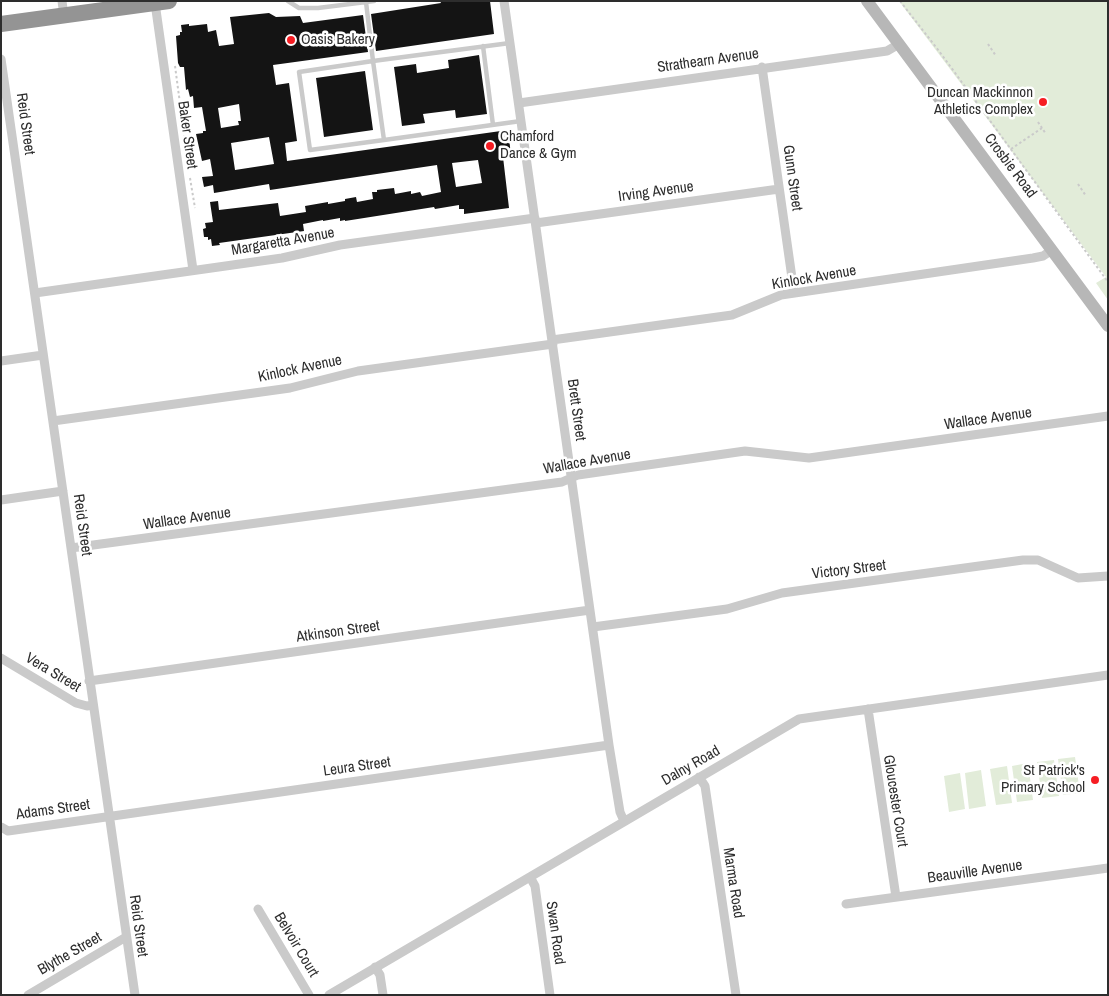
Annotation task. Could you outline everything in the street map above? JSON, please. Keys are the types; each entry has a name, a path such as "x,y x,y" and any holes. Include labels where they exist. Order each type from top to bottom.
{"highway":[{"path":"1,24 63,8 162,2"}],"street":[{"name":"Brett Street","path":"504,1 609,745 620,815 624,821"},
{"name":"Crosbie Road","path":"868,1 1108,326"},
{"name":"Baker Street","path":"162,2 192,270"},
{"name":"Strathearn Avenue","path":"519,103 887,51 899,44"},
{"name":"Reid Street","path":"1,59 135,995"},
{"name":"Gunn Street","path":"762,68 794,292"},
{"name":"Irving Avenue","path":"536,221 779,189"},
{"name":"Margaretta Avenue","path":"35,293 282,258 340,245 536,221"},
{"name":"Kinlock Avenue","path":"53,421 290,388 358,371 732,315 781,295 794,292 1033,258 1043,256 1052,250"},
{"path":"1,361 44,355"},
{"name":"Wallace Avenue","path":"71,548 566,481 578,475 745,451 809,458 1108,416"},
{"path":"1,500 63,491"},
{"name":"Victory Street","path":"593,627 727,609 782,593 1023,560 1038,560 1078,578 1108,576"},
{"name":"Atkinson Street","path":"89,681 590,610"},
{"name":"Vera Street","path":"1,658 76,703 87,706 93,705"},
{"name":"Dalny Road","path":"329,995 799,719 1108,675"},
{"name":"Gloucester Court","path":"868,709 896,897"},
{"name":"Leura Street","path":"109,816 609,745"},
{"name":"Marma Road","path":"699,777 705,786 736,995"},
{"name":"Adams Street","path":"1,827 8,831 109,816"},
{"name":"Beauville Avenue","path":"846,904 1108,868"},
{"name":"Swan Road","path":"530,877 535,886 550,995"},
{"name":"Belvoir Court","path":"258,909 309,995"},
{"name":"Blythe Street","path":"28,995 126,937"},
{"path":"376,967 380,975 383,995"}],"lane":[{"path":"288,1 298,8 318,8 374,1"},
{"path":"366,2 384,140"},
{"path":"510,43 299,72 310,150 521,120"},
{"path":"483,46 493,125"}],"path":[{"path":"900,1 939,51 1108,282"},
{"path":"988,44 996,56"},
{"path":"1038,122 1046,134"},
{"path":"1011,149 1042,128"},
{"path":"1078,184 1086,196"}],"green space":[{"name":"Duncan Mackinnon Athletics Complex","path":"899,1 1108,1 1108,300 1096,283 1106,277"},
{"path":"1075,757 1080,793 1063,795 1058,759"},
{"path":"1054,760 1059,796 1042,798 1037,762"},
{"path":"1028,763 1033,800 1017,802 1012,766"},
{"path":"1007,766 1012,803 996,805 990,769"},
{"path":"981,770 986,806 969,809 965,773"},
{"path":"960,773 965,809 949,812 944,776"}],"building":[{"path":"440,1 490,1 494,34 376,51 371,14 441,3"},
{"path":"269,13 276,17 300,16 303,23 363,15 368,52 273,65 276,85 289,83 297,141 285,143 287,161 508,130 511,155 503,157 509,208 464,214 464,209 459,209 459,205 345,221 340,221 340,218 323,220 303,224 304,231 219,243 220,245 212,246 211,239 208,240 208,237 204,237 203,229 206,228 205,223 213,222 210,202 218,201 219,210 278,203 280,216 306,212 305,206 345,201 345,199 356,197 357,202 373,199 372,192 377,192 377,190 394,188 395,194 411,191 411,194 420,192 422,196 441,192 437,165 270,190 269,184 214,193 213,185 204,187 202,177 213,176 210,159 202,161 196,134 206,131 202,107 194,108 193,96 190,97 188,89 186,90 184,67 180,67 178,63 176,36 182,32 181,25 207,24 208,32 216,30 219,46 234,44 230,17","holes":["239,104 241,121 238,121 239,125 221,128 218,108","269,137 274,164 235,170 231,143","478,160 482,183 456,187 452,163"]},
{"path":"479,55 487,114 456,118 455,110 423,114 425,123 402,126 394,67 416,64 417,73 449,68 448,60"},
{"path":"365,71 373,130 324,137 316,78"}],"place":[{"name":"Oasis Bakery","path":"291,40"},
{"name":"Duncan Mackinnon Athletics Complex","path":"1043,102"},
{"name":"Chamford Dance & Gym","path":"490,146"},
{"name":"St Patrick's Primary School","path":"1095,780"}]}
